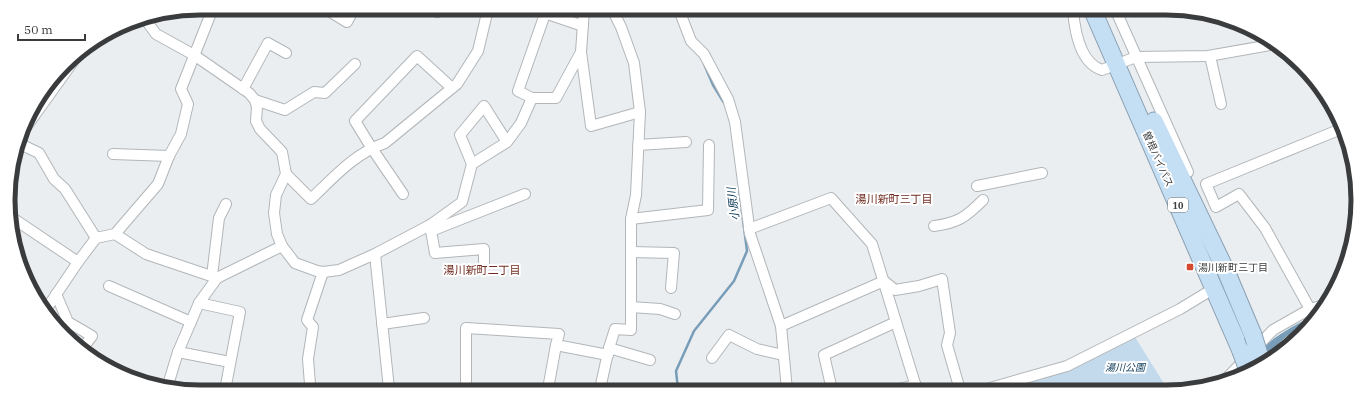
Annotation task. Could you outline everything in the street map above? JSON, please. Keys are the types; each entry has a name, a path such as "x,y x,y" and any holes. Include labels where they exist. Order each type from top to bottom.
{"highway":[{"name":"曽根バイパス","path":"1095,15 1122,62 1218,256 1253,334 1260,359"},
{"name":"曽根バイパス","path":"1106,15 1122,62 1247,367"},
{"path":"1253,334 1263,357"}],"street":[{"path":"48,306 96,238 116,234 158,184 168,156 181,134 188,104 181,89 210,15"},
{"path":"336,15 347,22 351,15"},
{"path":"255,100 257,107 256,121 260,128 282,152 286,174 311,199 354,158 371,148 385,143 457,84 478,51 487,15"},
{"path":"545,15 518,91 532,98 556,98 581,52"},
{"path":"548,15 583,26"},
{"path":"584,15 581,52 591,126 640,112"},
{"path":"601,385 615,329 631,330 631,219 636,194 640,112 634,63 621,27 615,15"},
{"path":"681,15 692,41 704,54 730,105 737,130 749,229 781,326 786,385"},
{"path":"1073,15 1074,31 1088,61 1094,67 1102,70 1122,62 1210,56 1268,45"},
{"path":"1087,15 1122,62"},
{"path":"1116,15 1122,62 1208,292 1240,348"},
{"path":"148,23 156,34 194,55 243,89 255,100 285,110 314,92 325,93 355,64"},
{"path":"243,89 268,44 286,53"},
{"path":"403,194 371,148 355,121 417,56 452,88"},
{"path":"1210,56 1221,104"},
{"path":"38,110 63,76"},
{"path":"472,164 507,142 521,123 532,98"},
{"path":"431,228 462,202 472,164 460,135 484,106 507,142"},
{"path":"1310,309 1264,228 1239,194 1216,207 1206,184 1337,130"},
{"path":"638,145 686,142"},
{"path":"631,219 708,210 709,145"},
{"path":"23,146 38,153 54,179 65,189 96,238"},
{"path":"113,154 168,156"},
{"path":"977,186 1042,173"},
{"path":"286,174 276,195 274,213 282,246 295,263 323,272 339,270 431,228 525,194"},
{"path":"749,229 830,198 872,244 915,385"},
{"path":"934,226 952,224 968,215 983,200"},
{"path":"169,382 178,352 199,303 215,277 219,218 226,204"},
{"path":"16,221 78,262"},
{"path":"431,228 435,254 484,249 484,264"},
{"path":"116,234 146,254 215,277 282,246"},
{"path":"631,252 674,253 671,288"},
{"path":"375,254 389,385"},
{"path":"310,384 308,359 312,327 307,320 323,272"},
{"path":"884,280 894,290 919,286 942,279 950,333 947,345 959,385"},
{"path":"781,326 884,280"},
{"path":"109,286 191,322"},
{"path":"1000,385 1067,366 1180,309 1208,292"},
{"path":"56,294 68,322 92,336 85,345"},
{"path":"199,303 240,312 226,385"},
{"path":"631,307 660,309 675,314"},
{"path":"1232,373 1273,330 1310,309 1317,307"},
{"path":"382,324 424,318"},
{"path":"831,385 824,355 896,322"},
{"path":"466,385 466,328 559,334 549,385"},
{"path":"712,358 729,335 756,349 783,355"},
{"path":"556,345 608,352 650,360"},
{"path":"178,352 230,362"}],"green space":[{"name":"湯川公園","path":"1135,337 1165,385 1020,385 1030,379"}],"shaded area":[{"path":"1308,319 1297,331 1287,336 1264,357 1245,367 1264,346"}],"waterway":[{"name":"小原川","path":"704,64 713,85 726,106"},
{"name":"小原川","path":"678,385 676,371 694,331 734,281 747,251 739,188"}],"place":[{"name":"湯川新町三丁目","path":"1190,267"}],"district":[{"name":"湯川新町三丁目","path":"894,199"},
{"name":"湯川新町二丁目","path":"482,270"}]}
